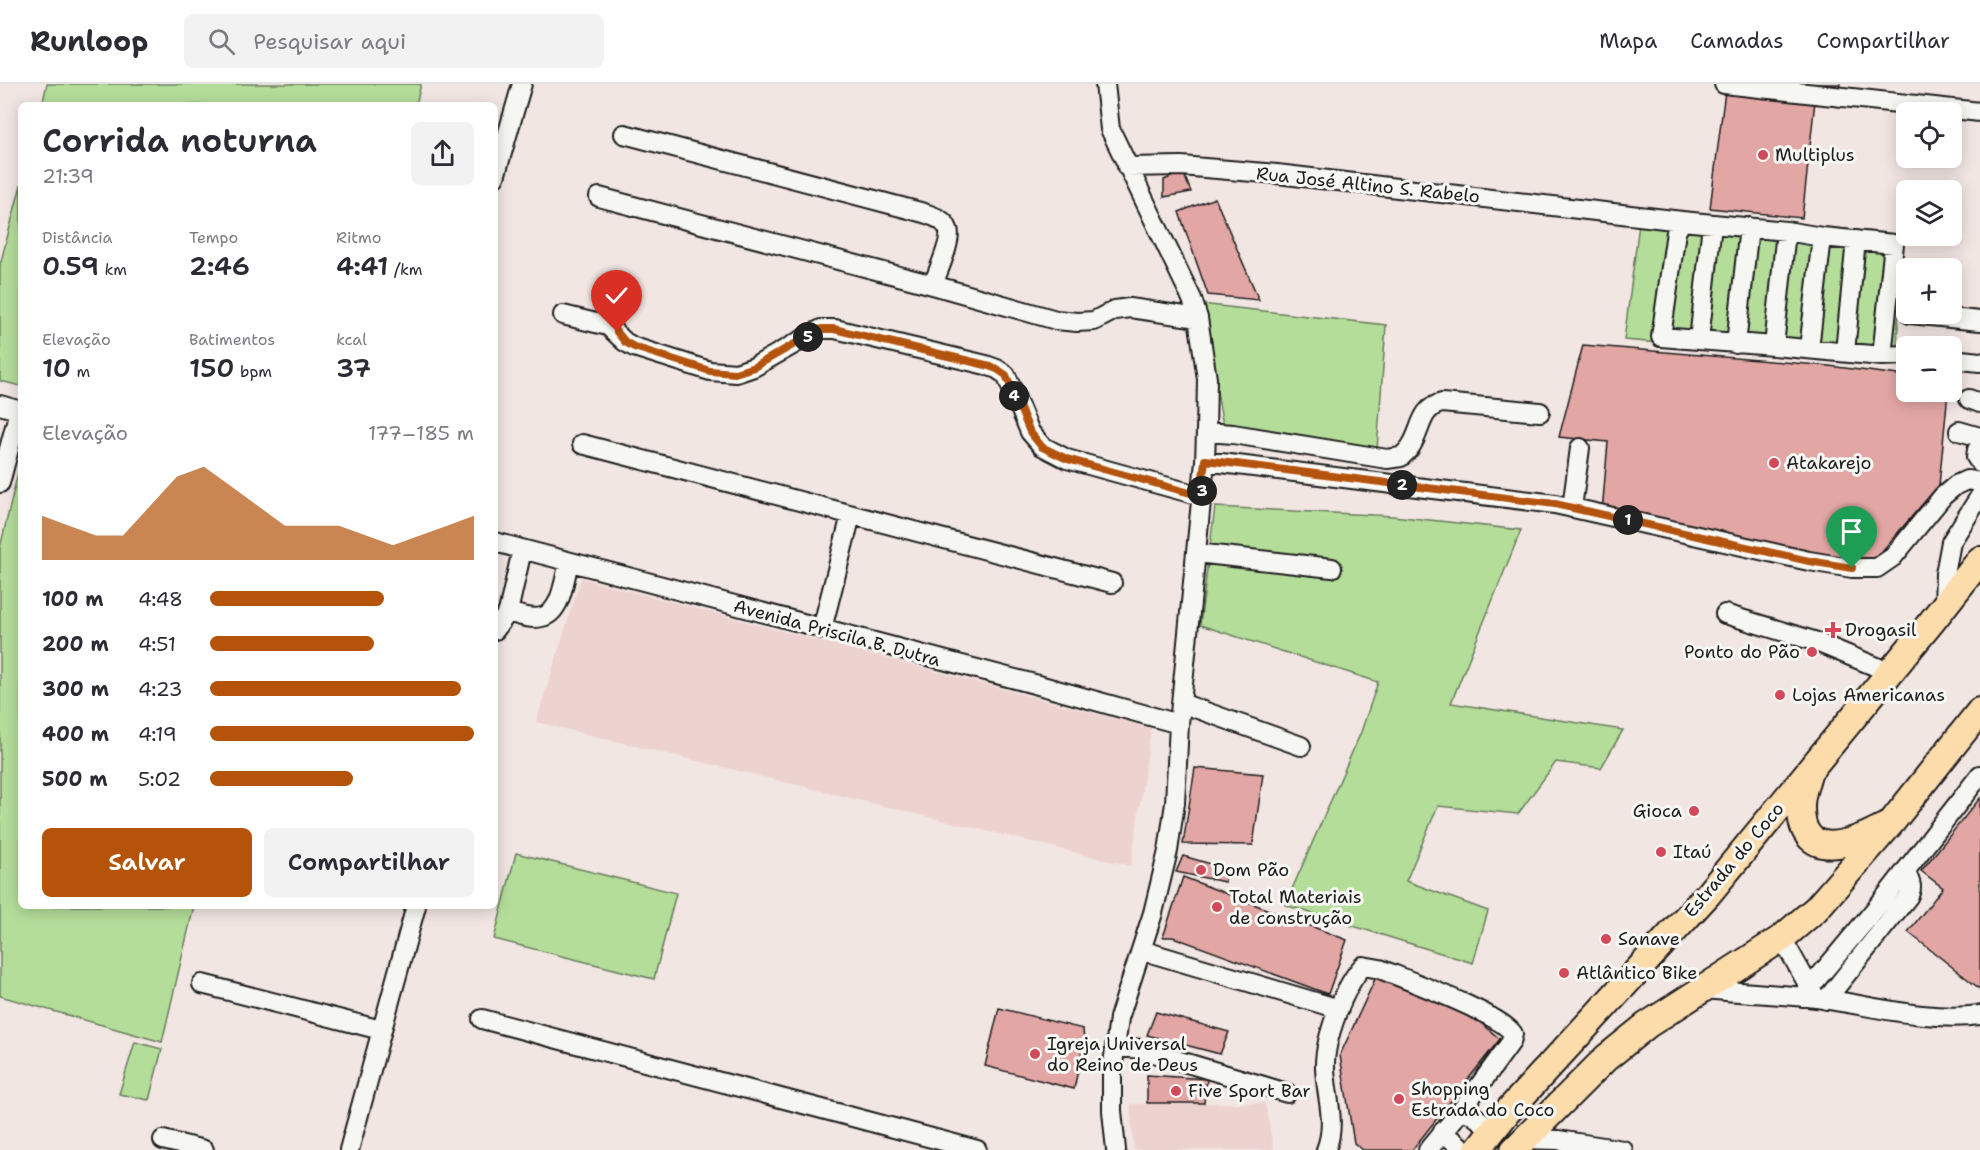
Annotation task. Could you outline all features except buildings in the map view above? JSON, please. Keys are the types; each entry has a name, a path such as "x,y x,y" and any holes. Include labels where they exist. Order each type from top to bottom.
{"highway":[{"name":"Estrada do Coco","path":"1477,1150 1508,1111 1708,894 1980,560"},
{"path":"1519,1144 1605,1058 1647,1025 1782,938 1815,909 1892,822 1980,711"},
{"path":"1809,771 1801,804 1802,821 1808,835 1818,844 1833,846 1850,842 1892,822"}],"street":[{"path":"498,167 522,84"},
{"path":"1105,84 1110,129 1192,299 1207,379 1205,460 1179,724 1175,803 1168,851 1153,913 1119,1018 1112,1072 1112,1111 1116,1150"},
{"path":"1724,84 1980,112"},
{"path":"624,134 940,219 948,227 950,236 933,285"},
{"name":"Rua José Altino S. Rabelo","path":"1127,167 1181,166 1266,173 1894,244 1887,311"},
{"path":"599,198 933,285 1056,320 1094,321 1115,310 1130,308 1197,318"},
{"path":"1682,221 1676,232 1661,337 1896,355"},
{"path":"1699,340 1712,224"},
{"path":"1736,344 1749,227"},
{"path":"1774,346 1786,231"},
{"path":"1809,349 1822,237"},
{"path":"1845,352 1856,240"},
{"path":"1882,356 1887,311 1896,312"},
{"path":"563,315 608,326 634,347 710,371 735,373 754,367 821,329 834,329 986,365 1006,375 1030,432 1042,447 1067,459 1201,496"},
{"path":"1962,319 1980,321"},
{"path":"1962,360 1980,362"},
{"path":"1206,432 1233,434 1387,459 1401,458 1411,446 1427,410 1433,405 1442,403 1540,412"},
{"path":"0,405 18,410"},
{"path":"0,483 18,418"},
{"path":"1959,431 1980,437"},
{"path":"582,444 1112,583"},
{"path":"1205,460 1555,504 1809,561 1852,568 1877,568 1893,557 1943,496 1956,485 1974,481 1980,464 1976,457 1980,446"},
{"path":"1572,507 1580,448"},
{"path":"1944,605 1945,574 1951,542 1980,496"},
{"path":"822,629 851,514"},
{"name":"Avenida Priscila B. Dutra","path":"498,543 1179,724"},
{"path":"498,626 508,612 522,550"},
{"path":"1196,553 1332,568"},
{"path":"508,612 530,618 541,618 550,614 559,600 569,562"},
{"path":"1725,614 1814,641 1889,672"},
{"path":"1181,703 1301,746"},
{"path":"1814,996 1838,955 1980,775"},
{"path":"349,1150 415,909"},
{"path":"1782,938 1814,996"},
{"path":"1141,950 1339,1009"},
{"path":"1326,1150 1332,1131 1325,1069 1326,1054 1339,1009 1356,974 1363,966 1371,966 1484,1013 1510,1029 1513,1034 1511,1042 1428,1150"},
{"path":"202,984 381,1030"},
{"path":"1706,989 1814,996 1911,1014 1964,1017 1980,1015"},
{"path":"482,1020 977,1150"},
{"path":"1115,1046 1140,1049 1287,1093"},
{"path":"1463,1107 1493,1130"},
{"path":"1442,1132 1465,1150"},
{"path":"163,1140 204,1150"},
{"path":"1519,1144 1586,1143 1623,1150"}],"shaded area":[{"path":"581,578 1151,728 1131,866 536,722"},
{"path":"1265,1103 1274,1150 1134,1150 1130,1104"}],"green space":[{"path":"47,84 421,84 417,102 43,102"},
{"path":"18,196 18,385 0,381 0,265"},
{"path":"1641,208 1896,234 1896,246 1902,246 1902,258 1896,258 1896,324 1898,324 1896,363 1624,340"},
{"path":"1201,304 1386,325 1377,450 1223,425"},
{"path":"18,473 18,909 193,909 162,1042 0,996 0,548"},
{"path":"1215,507 1393,516 1521,530 1451,703 1623,730 1601,768 1556,762 1518,814 1438,806 1406,881 1488,911 1473,963 1285,905 1361,732 1378,682 1200,625"},
{"path":"516,853 676,893 654,979 494,939"},
{"path":"135,1042 162,1049 149,1100 119,1094"}],"place":[{"name":"Multiplus","path":"1763,155"},
{"name":"Atakarejo","path":"1774,463"},
{"name":"Drogasil","path":"1833,630"},
{"name":"Ponto do Pão","path":"1812,652"},
{"name":"Lojas Americanas","path":"1780,695"},
{"name":"Gioca","path":"1694,811"},
{"name":"Itaú","path":"1661,852"},
{"name":"Dom Pão","path":"1201,870"},
{"name":"Total Materiais de construção","path":"1217,907"},
{"name":"Sanave","path":"1606,939"},
{"name":"Atlântico Bike","path":"1564,973"},
{"name":"Igreja Universal do Reino de Deus","path":"1035,1054"},
{"name":"Five Sport Bar","path":"1176,1091"},
{"name":"Shopping Estrada do Coco","path":"1399,1099"}],"route":[{"path":"617,332 625,342 634,347 710,371 735,373 754,367 821,329 834,329 986,365 1006,375 1030,432 1042,447 1067,459 1201,496 1205,460 1555,504 1809,561 1852,568"}]}
